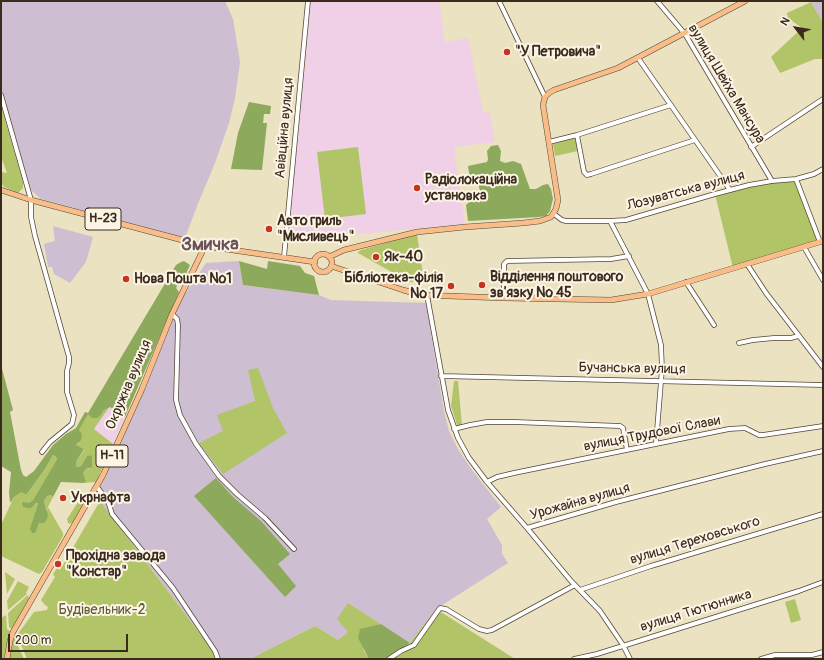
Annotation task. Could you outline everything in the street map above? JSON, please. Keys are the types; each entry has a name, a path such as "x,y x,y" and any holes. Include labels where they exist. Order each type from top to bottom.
{"main road":[{"path":"314,262 321,255 329,257 344,250 418,232 465,226 548,220 554,214 558,200 543,105 545,97 554,90 606,73 638,58 745,1"},
{"name":"Н-23","path":"1,190 31,200 205,246"},
{"path":"331,266 403,290 427,295 611,300 648,294 822,242"},
{"path":"205,246 314,262"},
{"name":"Окружна вулиця","path":"7,659 13,632 103,475 142,389 172,314 205,246"},
{"path":"314,262 317,270 325,272 329,270 331,266 332,262 329,257"}],"street":[{"name":"Авіаційна вулиця","path":"284,257 308,1"},
{"path":"499,1 545,97"},
{"name":"вулиця Шейха Мансура","path":"657,1 685,34 772,181"},
{"path":"638,58 730,190"},
{"path":"1,95 31,200 31,218 35,236 69,357 67,370 67,392 74,415 72,424 50,442 42,452"},
{"path":"751,147 823,99"},
{"path":"549,142 577,135 671,105"},
{"path":"577,135 584,172 587,175 695,140"},
{"name":"Лозуватська вулиця","path":"554,214 566,221 610,221 629,219 692,199 772,181 796,179 814,174 823,169"},
{"path":"796,179 822,242"},
{"path":"610,221 630,256 648,294 661,345 661,381 656,443"},
{"path":"804,247 823,280"},
{"path":"504,298 504,264 507,261 611,259 630,256"},
{"path":"746,264 798,336 808,346 823,367"},
{"path":"686,282 714,325"},
{"name":"Урожайна вулиця","path":"427,295 441,376 448,410 454,429 463,448 487,482 527,528 616,502 765,464 823,451"},
{"path":"172,314 177,319 178,324 176,400 180,415 196,444 219,476 265,518 294,549"},
{"path":"739,343 753,340 791,338 798,336"},
{"name":"Бучанська вулиця","path":"441,376 823,385"},
{"path":"454,429 470,424 487,422 620,426 623,428 627,450"},
{"name":"вулиця Трудової Слави","path":"487,482 504,475 736,428 748,429 756,434 763,435 823,426"},
{"path":"96,487 108,501 112,514 173,588 215,651 218,659"},
{"name":"вулиця Тереховського","path":"580,590 651,566 823,514"},
{"path":"527,528 575,585 600,611 623,645 630,659"},
{"name":"вулиця Тютюнника","path":"574,659 597,654 799,591 823,582"},
{"path":"389,659 414,645 437,610 442,608 479,629 487,631 497,629 575,585"},
{"path":"761,659 775,655 812,655 823,652"}],"shaded area":[{"path":"1,1 225,1 233,19 240,62 235,98 229,123 215,163 185,238 41,199 31,190 1,89"},
{"path":"311,1 439,1 445,42 468,38 483,112 490,113 495,142 454,147 465,224 288,241"},
{"path":"823,1 823,23 811,2"},
{"path":"53,226 93,237 86,262 70,283 54,274 52,267 48,267 44,244 55,241"},
{"path":"239,261 243,285 319,295 331,300 426,303 444,411 449,431 458,449 472,470 501,507 487,519 502,545 502,554 508,563 436,609 410,643 348,603 348,632 338,640 315,626 250,659 219,659 95,494 106,476 145,389 180,301 206,263"},
{"path":"110,406 125,417 113,444 93,429"}],"green space":[{"path":"811,2 823,23 823,59 815,59 780,73 771,57 802,28 788,18 787,13"},
{"path":"249,102 271,106 270,114 264,114 263,123 267,123 262,170 231,169 238,133"},
{"path":"1,106 23,182 23,188 18,193 4,187 1,182 1,172 7,173 1,157"},
{"path":"574,138 578,151 555,156 553,144"},
{"path":"498,145 501,151 500,161 505,163 513,161 521,164 530,189 536,189 548,184 551,189 553,199 550,211 546,216 468,221 466,205 471,200 479,199 480,191 478,183 470,179 468,166 487,162 487,151 491,146"},
{"path":"358,147 366,214 325,219 317,152"},
{"path":"796,179 820,242 733,268 715,194 749,185"},
{"path":"417,234 424,282 409,282 358,253 361,250"},
{"path":"184,261 190,265 182,283 178,284 176,288 179,292 125,417 110,407 104,410 97,418 92,418 88,414 79,430 82,434 81,440 76,445 84,449 76,462 76,466 81,466 87,456 92,456 92,467 86,469 83,473 86,481 84,483 61,482 53,497 51,495 47,496 44,501 48,515 47,519 44,523 39,523 35,533 32,533 30,529 38,503 31,508 28,508 23,507 22,502 29,503 33,500 57,459 53,455 27,494 21,492 10,502 9,493 11,472 1,466 1,365 13,410 10,412 21,470 23,475 26,477 34,471 53,445 76,428 85,412 88,413 176,265"},
{"path":"239,261 267,269 268,261 300,266 305,273 314,276 319,295 243,285"},
{"path":"258,368 273,408 287,433 223,474 199,443 223,431 217,415 255,401 248,370"},
{"path":"454,381 458,381 462,425 457,425 451,406"},
{"path":"110,406 94,429 113,444 96,482 84,483 86,479 83,476 83,473 86,469 89,469 92,456 87,456 81,466 76,466 76,462 84,450 76,445 79,443 79,430 88,413 101,415 104,410"},
{"path":"53,455 57,459 33,500 22,505 38,503 35,512 39,523 47,510 44,501 47,496 51,495 53,497 48,507 63,533 63,536 42,572 39,574 1,556 1,525 14,497 21,491 27,494"},
{"path":"216,478 233,497 261,521 290,554 278,564 296,586 285,597 194,496"},
{"path":"82,496 86,497 86,500 73,522 70,524 68,523 67,519"},
{"name":"Будівельник-2","path":"100,501 216,655 217,659 27,659 17,635 34,612 47,610 48,607 41,600 55,577 53,574 57,568 60,570"},
{"path":"5,572 15,579 7,594"},
{"path":"18,581 29,587 26,593 27,594 8,610 7,601"},
{"path":"28,595 29,598 12,629 9,627 8,613"},
{"path":"795,599 801,620 791,623 785,602"},
{"path":"348,603 381,624 360,630 364,651 369,659 250,659 315,626 338,640 348,632 337,619"},
{"path":"436,609 515,659 394,659 414,646 410,643"},
{"path":"6,615 7,629 11,632 4,659 1,659 1,618"},
{"path":"381,624 410,643 387,659 369,659 358,638 360,629"},
{"path":"14,637 24,659 9,659"}],"place":[{"name":"\"У Петровича\"","path":"507,52"},
{"name":"Радіолокаційна установка","path":"417,188"},
{"name":"Авто гриль \"Мисливець\"","path":"269,229"},
{"name":"Як-40","path":"376,257"},
{"name":"Нова Пошта №1","path":"126,279"},
{"name":"Відділення поштового зв'язку № 45","path":"482,285"},
{"name":"Бібліотека-філія № 17","path":"451,286"},
{"name":"Укрнафта","path":"63,498"},
{"name":"Прохідна завода \"Констар\"","path":"58,564"}],"district":[{"name":"Змичка","path":"210,245"}]}
